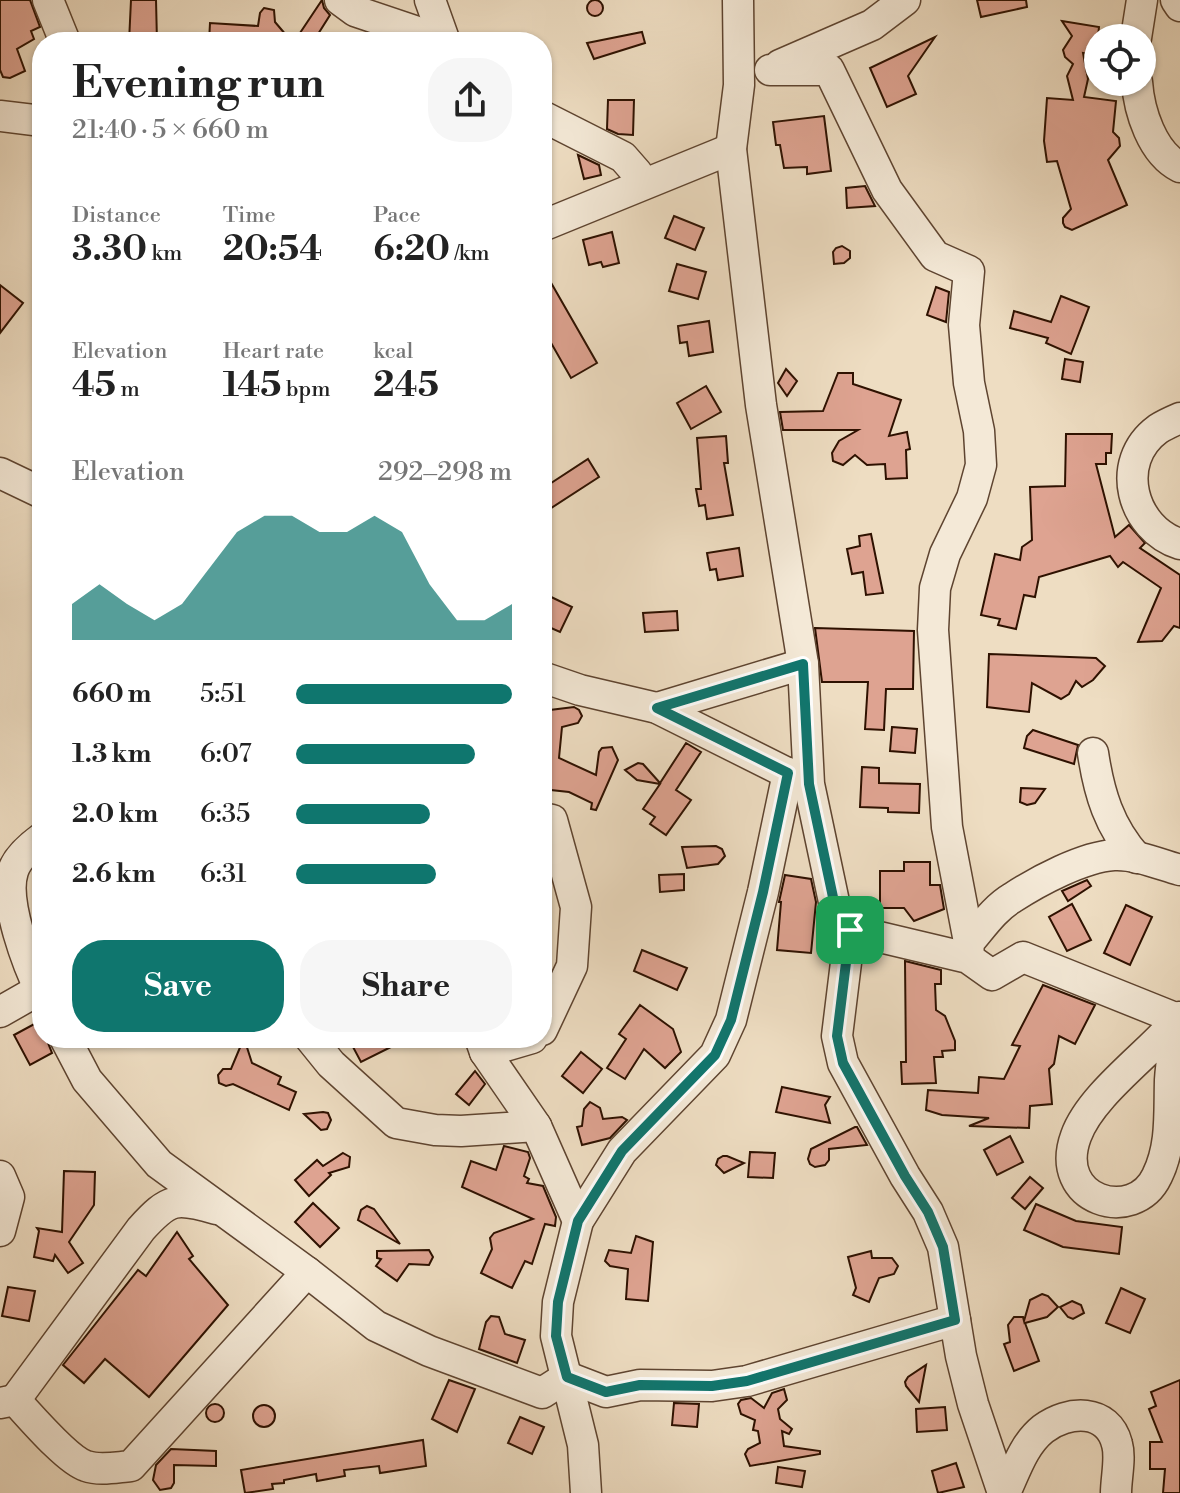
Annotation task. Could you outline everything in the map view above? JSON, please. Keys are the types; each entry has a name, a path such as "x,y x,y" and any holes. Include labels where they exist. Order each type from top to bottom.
{"street":[{"path":"48,0 61,32"},
{"path":"340,0 355,11 415,32"},
{"path":"430,0 441,32"},
{"path":"586,1493 583,1445 556,1336 558,1302 578,1221 622,1151 715,1055 731,1020 763,892 798,778 803,664 761,405 731,149 739,85 738,0"},
{"path":"739,85 870,12 905,0"},
{"path":"1138,24 1142,0"},
{"path":"1176,0 1180,6"},
{"path":"770,70 829,70 887,190 935,256 969,271 964,325 981,465 972,498 945,554 935,588 933,630 947,827 969,950 992,975 1023,957 1179,1019"},
{"path":"1138,96 1150,133 1170,162 1180,167"},
{"path":"0,116 32,120"},
{"path":"552,121 623,157 637,173 641,184"},
{"path":"552,222 731,149"},
{"path":"1180,418 1156,430 1140,450 1132,475 1134,500 1146,523 1166,540 1180,544"},
{"path":"0,473 32,488"},
{"path":"657,708 803,664"},
{"path":"552,680 657,708 798,778 837,916 850,930 969,950"},
{"path":"1093,753 1098,789 1107,814 1122,841 1137,858"},
{"path":"552,820 576,907 572,966 552,1009"},
{"path":"32,846 13,870 10,888 11,912 32,967"},
{"path":"969,950 1010,898 1092,860 1115,855 1180,870"},
{"path":"850,930 837,1036 843,1063 928,1212 943,1247 973,1404 1004,1493"},
{"path":"0,1012 32,995"},
{"path":"1179,1019 1170,1077 1168,1150 1157,1177 1145,1195 1123,1202 1096,1198 1075,1182 1070,1158 1077,1133 1104,1093 1179,1019"},
{"path":"70,1048 87,1080 159,1164 376,1326 429,1351 542,1393 567,1377"},
{"path":"318,1048 331,1064 396,1123 461,1131 536,1126"},
{"path":"484,1048 536,1126 578,1221"},
{"path":"0,1176 9,1197 0,1231"},
{"path":"229,1214 186,1200 160,1207 7,1401 84,1466 133,1479 307,1272"},
{"path":"567,1377 606,1392 640,1385 712,1386 955,1320"},
{"path":"1004,1493 1025,1451 1042,1430 1081,1414 1109,1424 1118,1446 1116,1493"}],"building":[{"path":"0,0 30,0 40,27 31,31 32,40 17,49 25,71 10,78 3,77 0,70"},
{"path":"131,0 156,0 157,32 129,32"},
{"path":"322,0 330,15 319,32 301,32"},
{"path":"592,0 598,0 603,8 601,14 592,16 587,11 587,5"},
{"path":"977,0 1026,0 1027,7 981,17"},
{"path":"264,8 274,10 275,22 284,32 210,32 210,23 258,26"},
{"path":"1062,21 1084,25 1084,97 1116,101 1113,132 1119,138 1120,146 1108,160 1127,205 1072,230 1063,223 1063,218 1071,209 1057,161 1047,162 1044,141 1047,98 1073,100 1067,76 1073,64 1065,57 1063,50 1072,36"},
{"path":"642,32 645,43 594,59 587,43"},
{"path":"935,37 908,76 916,94 887,107 870,68"},
{"path":"608,100 634,100 633,135 607,129"},
{"path":"824,116 831,171 807,174 807,167 784,168 780,145 776,145 773,122"},
{"path":"578,155 599,165 601,175 584,179"},
{"path":"865,186 875,206 847,208 846,188"},
{"path":"674,216 704,228 695,250 665,238"},
{"path":"612,232 619,263 603,267 601,262 589,265 583,240"},
{"path":"842,246 850,251 850,258 844,263 834,264 833,252"},
{"path":"677,264 706,272 698,299 669,291"},
{"path":"552,284 597,363 571,378 552,345"},
{"path":"0,285 23,303 0,333"},
{"path":"936,287 949,292 946,322 927,315"},
{"path":"1061,296 1089,307 1071,354 1046,343 1048,338 1010,328 1014,311 1051,322"},
{"path":"709,321 713,352 689,356 687,342 680,343 678,326"},
{"path":"1065,359 1083,362 1080,382 1062,379"},
{"path":"786,369 797,381 787,396 778,383"},
{"path":"838,373 853,373 853,384 901,400 889,436 907,432 910,449 906,450 907,478 886,479 885,464 867,465 855,455 843,465 833,461 832,453 839,441 858,430 783,430 780,412 823,411"},
{"path":"706,386 721,412 691,429 677,403"},
{"path":"1066,434 1112,434 1111,453 1106,453 1106,464 1096,464 1115,537 1129,525 1145,543 1140,548 1180,575 1180,628 1174,626 1162,641 1138,642 1161,588 1123,562 1118,567 1110,556 1039,577 1035,597 1024,595 1016,629 998,625 1000,619 981,615 995,554 1020,560 1022,547 1032,540 1030,487 1065,486"},
{"path":"726,436 728,463 724,463 733,515 707,519 705,505 699,506 696,489 701,489 697,438"},
{"path":"588,459 599,477 552,508 552,482"},
{"path":"871,534 883,593 866,595 863,572 852,574 847,549 860,546 859,536"},
{"path":"739,548 743,576 718,580 716,569 710,570 707,553"},
{"path":"552,597 572,607 560,632 552,628"},
{"path":"677,611 678,630 645,632 643,613"},
{"path":"815,628 914,631 913,689 886,689 884,730 865,729 868,682 822,682"},
{"path":"989,654 1096,658 1105,666 1082,687 1076,681 1069,694 1061,699 1032,683 1029,712 987,707"},
{"path":"574,707 582,716 578,723 562,727 559,758 596,775 602,748 612,747 618,760 596,810 591,809 592,803 569,792 552,790 552,710"},
{"path":"892,727 917,729 915,753 890,751"},
{"path":"1033,730 1078,745 1074,764 1024,748 1027,736"},
{"path":"686,743 701,752 676,790 691,800 666,835 650,824 655,817 643,809 660,784 637,780 625,770 638,763 643,764 660,783"},
{"path":"862,767 879,768 879,783 920,784 919,813 860,807"},
{"path":"1021,788 1045,789 1035,803 1027,805 1020,802"},
{"path":"716,846 722,849 725,856 718,864 687,868 682,847"},
{"path":"904,862 930,862 930,885 940,885 944,909 914,921 904,908 880,908 880,871 904,871"},
{"path":"684,874 684,890 660,892 659,875"},
{"path":"785,875 811,879 816,902 811,953 777,950 779,902"},
{"path":"1087,880 1091,886 1068,901 1062,891"},
{"path":"1072,904 1091,940 1067,951 1049,917"},
{"path":"1126,905 1152,917 1130,965 1104,953"},
{"path":"642,950 687,968 677,990 634,971"},
{"path":"905,961 941,970 941,984 935,984 936,1010 945,1016 955,1041 955,1050 942,1051 943,1057 934,1057 936,1083 902,1084 901,1062 906,1062"},
{"path":"1043,985 1095,1005 1075,1044 1059,1036 1054,1064 1049,1069 1052,1104 1030,1106 1029,1128 969,1126 989,1118 942,1115 926,1110 928,1090 978,1093 979,1077 1004,1079 1020,1046 1012,1045"},
{"path":"640,1005 673,1029 681,1052 665,1068 644,1049 625,1079 607,1068 626,1039 619,1034"},
{"path":"32,1025 32,1048 50,1048 52,1053 30,1065 14,1035"},
{"path":"240,1048 247,1048 252,1063 281,1077 278,1084 296,1092 289,1110 233,1084 226,1086 219,1083 218,1075 223,1069 231,1069"},
{"path":"354,1048 389,1048 361,1062"},
{"path":"581,1052 602,1069 583,1093 562,1076"},
{"path":"475,1071 485,1084 469,1105 456,1094"},
{"path":"782,1087 830,1097 825,1105 830,1123 776,1112"},
{"path":"590,1102 600,1108 603,1119 622,1117 627,1120 610,1138 582,1145 577,1127 582,1126 584,1109"},
{"path":"328,1113 331,1120 327,1129 321,1130 304,1114"},
{"path":"855,1127 867,1145 829,1149 829,1160 825,1165 815,1167 810,1164 811,1149"},
{"path":"1010,1136 1023,1162 997,1175 984,1150"},
{"path":"504,1146 528,1152 530,1158 524,1176 529,1179 527,1183 543,1186 556,1217 555,1226 545,1224 532,1264 525,1261 512,1288 481,1273 492,1249 490,1238 494,1233 533,1219 462,1187 471,1161 496,1170"},
{"path":"750,1152 775,1153 773,1178 748,1177"},
{"path":"343,1153 350,1157 349,1167 329,1173 331,1175 309,1196 295,1180 317,1160 323,1166"},
{"path":"723,1156 744,1163 724,1173 716,1165"},
{"path":"64,1171 95,1172 94,1205 69,1242 83,1263 68,1273 55,1255 53,1261 34,1257 37,1228 62,1232"},
{"path":"1030,1177 1043,1188 1025,1209 1012,1198"},
{"path":"313,1203 339,1228 320,1247 295,1222"},
{"path":"1036,1204 1076,1221 1122,1227 1119,1254 1063,1247 1024,1230"},
{"path":"367,1206 374,1209 400,1244 358,1220 361,1210"},
{"path":"177,1232 193,1256 189,1259 228,1305 149,1397 105,1359 84,1383 63,1365 138,1270 146,1276"},
{"path":"636,1236 653,1242 648,1301 626,1299 628,1269 610,1266 605,1261 609,1250 631,1253"},
{"path":"429,1250 433,1257 429,1265 409,1264 397,1281 376,1266 381,1259 377,1258 377,1251"},
{"path":"871,1251 872,1258 892,1258 898,1266 894,1274 879,1278 869,1302 853,1295 856,1288 848,1257"},
{"path":"8,1287 35,1291 29,1321 2,1316"},
{"path":"1121,1288 1145,1299 1130,1333 1106,1323"},
{"path":"1042,1294 1058,1307 1047,1317 1025,1323 1039,1361 1014,1371 1004,1344 1010,1342 1008,1325 1014,1317 1023,1317 1024,1321 1030,1300"},
{"path":"1072,1301 1081,1305 1084,1313 1073,1319 1060,1307"},
{"path":"491,1316 499,1317 505,1334 525,1340 517,1363 479,1349 486,1322"},
{"path":"926,1365 919,1402 905,1382"},
{"path":"449,1380 475,1389 457,1432 432,1419"},
{"path":"1180,1380 1180,1493 1163,1493 1165,1469 1150,1469 1150,1442 1162,1442 1149,1409 1156,1406 1151,1392"},
{"path":"784,1389 787,1400 778,1409 780,1419 792,1429 789,1434 782,1431 784,1446 820,1451 820,1454 750,1466 745,1454 760,1443 758,1431 753,1430 755,1420 741,1414 738,1404 751,1398 764,1408 772,1393"},
{"path":"674,1403 699,1404 697,1427 672,1425"},
{"path":"215,1404 224,1413 215,1422 206,1413"},
{"path":"264,1405 275,1416 264,1427 253,1416"},
{"path":"945,1407 947,1430 917,1432 916,1409"},
{"path":"520,1417 544,1427 532,1454 508,1443"},
{"path":"423,1440 426,1466 380,1473 379,1466 344,1470 345,1476 317,1481 316,1474 272,1484 273,1489 245,1493 241,1470"},
{"path":"171,1449 216,1451 216,1466 174,1465 174,1483 171,1488 160,1490 153,1480 156,1465"},
{"path":"956,1463 964,1487 938,1493 932,1471"},
{"path":"778,1467 805,1471 802,1487 776,1483"}],"route":[{"path":"803,664 809,784 837,916 850,930 837,1036 843,1063 928,1212 943,1247 955,1320 747,1381 712,1386 640,1385 606,1392 567,1377 556,1336 558,1302 578,1221 622,1151 715,1055 731,1020 788,773 657,708 803,664"}]}
